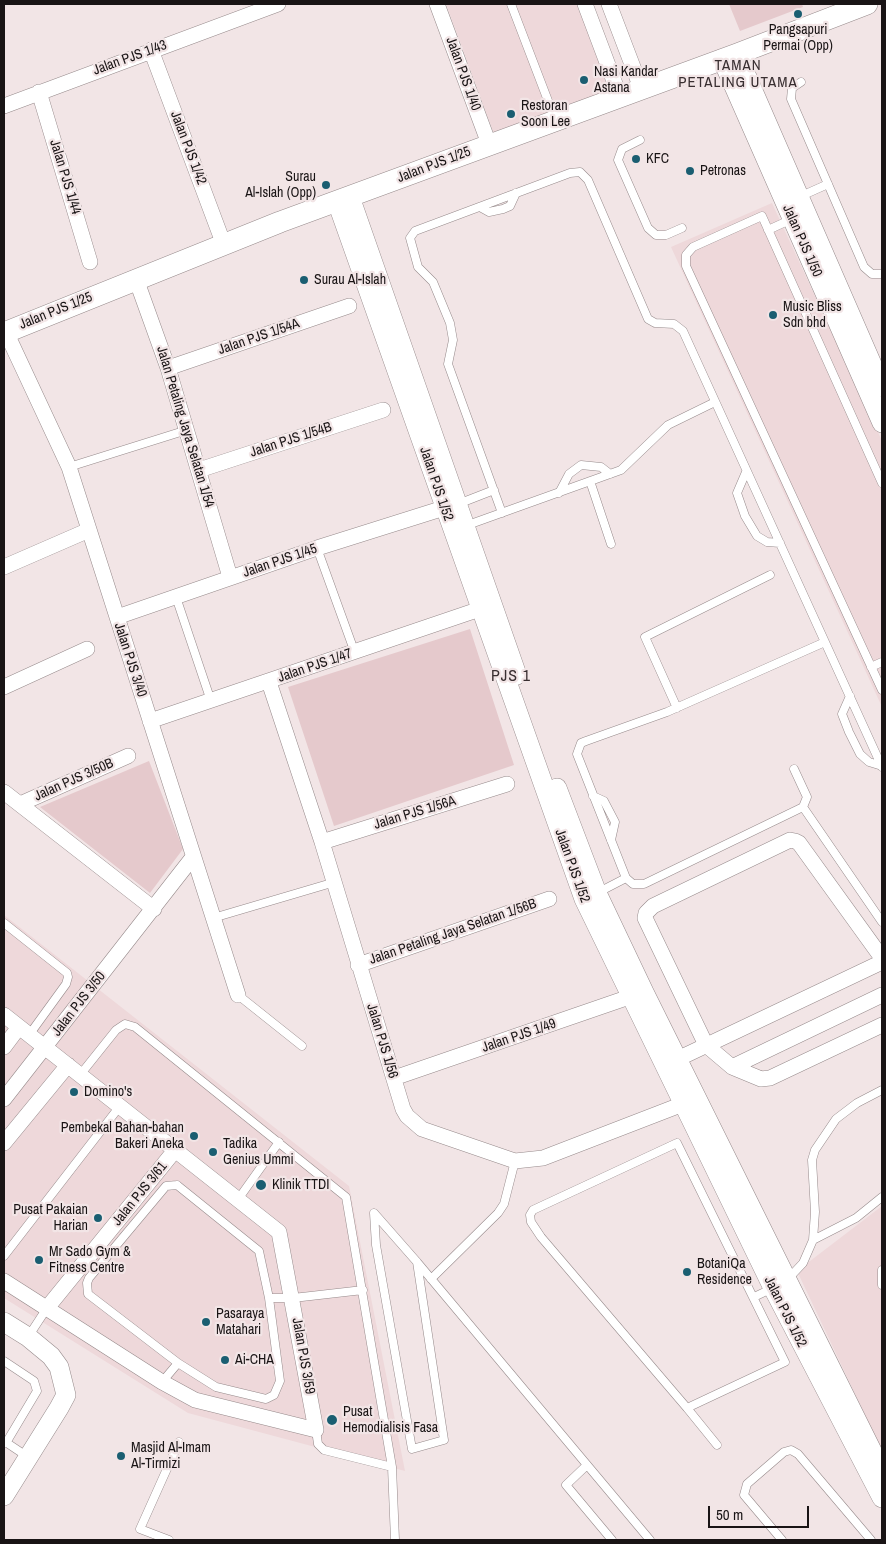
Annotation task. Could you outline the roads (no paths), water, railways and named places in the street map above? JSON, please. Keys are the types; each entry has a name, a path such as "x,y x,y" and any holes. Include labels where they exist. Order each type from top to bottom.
{"main road":[{"name":"Jalan PJS 1/25","path":"5,332 343,199 641,88 730,57 867,4"}],"street":[{"name":"Jalan PJS 1/43","path":"4,106 151,50 254,8 278,4"},
{"name":"Jalan PJS 1/40","path":"437,4 489,144"},
{"path":"585,4 620,97"},
{"path":"609,4 641,88"},
{"name":"Jalan PJS 1/42","path":"151,50 224,245"},
{"name":"Jalan PJS 1/50","path":"730,57 882,423"},
{"name":"Jalan PJS 1/44","path":"39,92 90,262"},
{"name":"Jalan PJS 1/52","path":"343,199 451,506 480,609 590,896 780,1284 882,1498"},
{"name":"Jalan PJS 1/50","path":"792,207 882,387"},
{"name":"Jalan Petaling Jaya Selatan 1/54","path":"136,279 168,368 230,577"},
{"name":"Jalan PJS 1/54A","path":"168,368 349,306"},
{"name":"Jalan PJS 3/40","path":"5,332 69,467 238,995"},
{"name":"Jalan PJS 1/54B","path":"199,470 383,410"},
{"name":"Jalan PJS 1/45","path":"117,618 230,577 451,506"},
{"name":"Jalan PJS 1/52","path":"458,528 546,758 590,896"},
{"path":"4,567 89,530"},
{"name":"Jalan PJS 1/47","path":"150,721 480,609"},
{"path":"4,687 87,649"},
{"name":"Jalan PJS 1/56","path":"269,682 335,882 358,965 404,1112 420,1128 503,1159 514,1161 543,1158 683,1104"},
{"name":"Jalan PJS 3/50B","path":"20,804 128,756"},
{"name":"Jalan PJS 1/56A","path":"322,842 507,784"},
{"path":"4,792 154,909"},
{"path":"670,1062 706,1045 882,960 799,843 790,840 653,906 646,913 646,923 706,1045 732,1067 761,1079 770,1078 882,1025"},
{"name":"Jalan PJS 3/50","path":"4,1099 193,857"},
{"name":"Jalan Petaling Jaya Selatan 1/56B","path":"358,965 549,899"},
{"name":"Jalan PJS 1/49","path":"394,1078 637,995"},
{"path":"732,1067 882,995"},
{"name":"Jalan PJS 3/59","path":"4,1015 239,1198 279,1232 293,1298 316,1430"},
{"path":"4,1047 24,1031"},
{"name":"Jalan PJS 1/52","path":"670,1062 683,1104 882,1471"},
{"path":"4,1143 68,1065"},
{"name":"Jalan PJS 3/61","path":"47,1308 111,1240 176,1149"},
{"path":"4,1281 162,1382 195,1400 316,1430"},
{"path":"4,1322 28,1337 51,1356 59,1367 66,1394 28,1457 12,1477 4,1496"}],"lane":[{"path":"511,4 556,120"},
{"path":"801,82 792,88 791,99 864,267 872,274 882,274"},
{"path":"640,140 622,150 618,160 648,228 656,235 666,235 682,228"},
{"path":"502,513 448,364 453,340 450,323 433,282 418,267 410,238 415,231 570,173 580,172 588,180 648,319 656,323 674,324 683,332 882,766"},
{"path":"768,230 792,207 828,184"},
{"path":"882,482 762,216 693,247 686,255 686,266 882,690"},
{"path":"458,528 621,470 668,425 715,402"},
{"path":"69,467 187,430"},
{"path":"558,493 565,478 581,465 601,467 610,474"},
{"path":"746,472 737,493 745,516 757,536 767,542 780,543"},
{"path":"590,481 611,544"},
{"path":"451,506 494,490"},
{"path":"317,548 355,653"},
{"path":"677,708 645,637 770,575"},
{"path":"176,597 211,701"},
{"path":"794,769 807,797 804,808 644,884 633,884 626,878 577,754 581,743 677,708 825,642"},
{"path":"872,667 882,662"},
{"path":"850,696 842,714 849,732 860,754 869,762 882,766"},
{"path":"804,808 882,922"},
{"path":"590,896 626,878"},
{"path":"213,918 335,882"},
{"path":"4,923 67,973 68,977 66,984 24,1031"},
{"path":"238,995 302,1046"},
{"path":"80,1075 116,1030 125,1024 136,1027 346,1197 392,1467 395,1540"},
{"path":"754,1298 780,1284 803,1263 813,1240 815,1212 812,1160 815,1150 836,1119 857,1103 882,1090"},
{"path":"4,1256 120,1106"},
{"path":"239,1198 279,1142"},
{"path":"687,1408 785,1362 677,1143 533,1210 530,1215 531,1222 541,1237 687,1408 717,1446"},
{"path":"432,1279 498,1213 504,1204 514,1161"},
{"path":"176,1185 259,1251 269,1298 280,1381 274,1396 266,1399 216,1386 178,1363 88,1294 87,1283 111,1240 166,1186 176,1185"},
{"path":"813,1240 856,1218 882,1197"},
{"path":"417,1262 444,1440 412,1449 376,1245 374,1213 432,1279 650,1540"},
{"path":"882,1270 882,1285"},
{"path":"269,1298 293,1298 363,1290"},
{"path":"28,1337 47,1308"},
{"path":"4,1361 34,1381 37,1391 5,1442 28,1457"},
{"path":"162,1382 178,1363"},
{"path":"316,1430 318,1444 324,1450 392,1467"},
{"path":"169,1540 140,1529 179,1442"},
{"path":"782,1540 744,1495 747,1484 784,1452 791,1450 798,1454 871,1540"},
{"path":"587,1465 566,1485 612,1540"}],"place":[{"name":"Pangsapuri Permai (Opp)","path":"798,14"},
{"name":"Nasi Kandar Astana","path":"584,80"},
{"name":"Restoran Soon Lee","path":"511,114"},
{"name":"KFC","path":"636,159"},
{"name":"Petronas","path":"690,171"},
{"name":"Surau Al-Islah (Opp)","path":"326,185"},
{"name":"Surau Al-Islah","path":"304,280"},
{"name":"Music Bliss Sdn bhd","path":"773,315"},
{"name":"Domino's","path":"74,1092"},
{"name":"Pembekal Bahan-bahan Bakeri Aneka","path":"194,1136"},
{"name":"Tadika Genius Ummi","path":"213,1152"},
{"name":"Klinik TTDI","path":"261,1185"},
{"name":"Pusat Pakaian Harian","path":"98,1218"},
{"name":"Mr Sado Gym & Fitness Centre","path":"39,1260"},
{"name":"BotaniQa Residence","path":"687,1272"},
{"name":"Pasaraya Matahari","path":"206,1322"},
{"name":"Ai-CHA","path":"225,1360"},
{"name":"Pusat Hemodialisis Fasa","path":"332,1420"},
{"name":"Masjid Al-Imam Al-Tirmizi","path":"121,1456"}],"district":[{"name":"TAMAN PETALING UTAMA","path":"738,74"},
{"name":"PJS 1","path":"511,677"}]}
